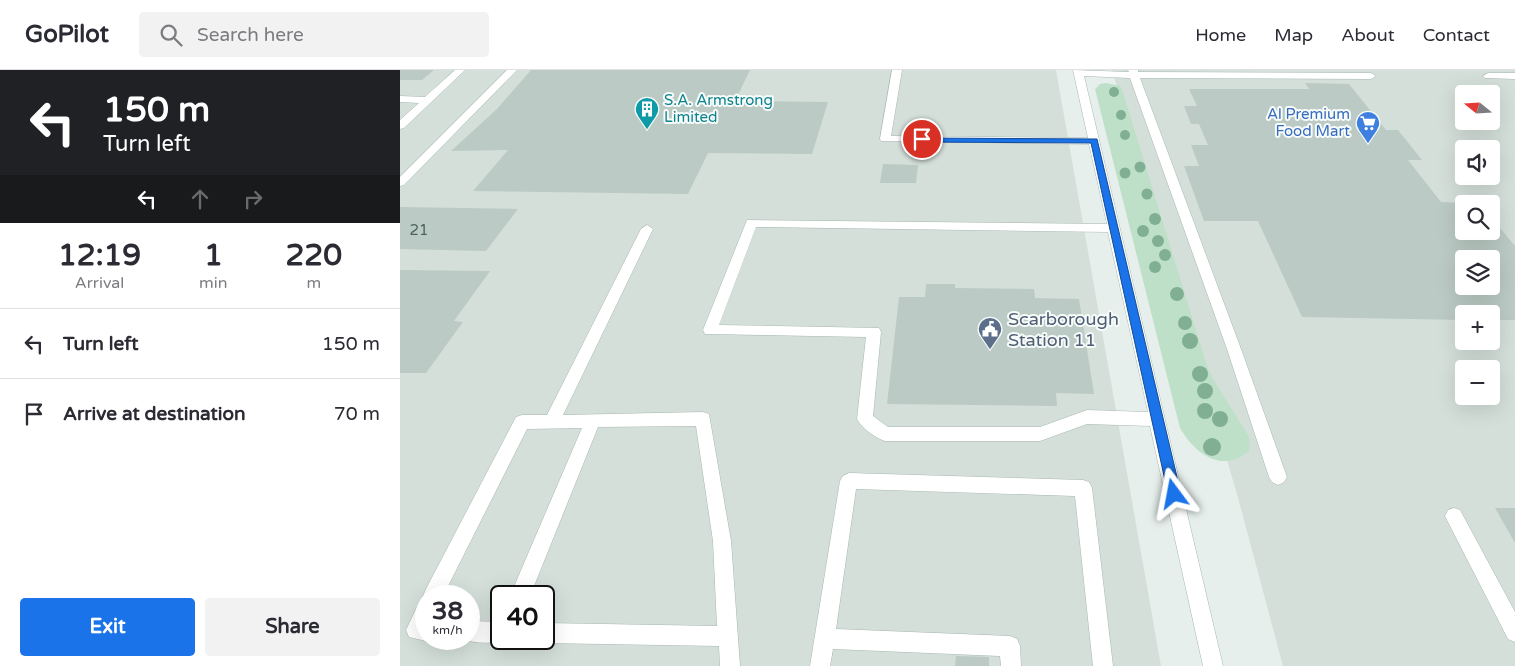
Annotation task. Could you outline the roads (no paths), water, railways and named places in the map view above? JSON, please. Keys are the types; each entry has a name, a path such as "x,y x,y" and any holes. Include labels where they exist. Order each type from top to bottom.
{"street":[{"path":"400,126 460,70"},
{"path":"400,183 512,70"},
{"path":"896,70 885,139 1094,141"},
{"path":"1214,666 1079,72 1371,76"},
{"path":"1134,72 1278,477"},
{"path":"1488,76 1515,76"},
{"path":"400,99 428,100"},
{"path":"1113,228 751,223 710,330 874,332 865,419 885,434 1040,434 1087,417 1157,420"},
{"path":"551,422 647,229"},
{"path":"440,585 522,422 703,419 722,541 730,666"},
{"path":"525,585 592,422"},
{"path":"820,666 849,481 1083,488 1103,666"},
{"path":"1454,516 1515,632"},
{"path":"555,633 728,636"},
{"path":"824,639 1010,646 1011,666"}],"place":[{"name":"S.A. Armstrong Limited","path":"647,130"},
{"name":"Al Premium Food Mart","path":"1368,144"},
{"name":"Scarborough Station 11","path":"990,350"}]}
